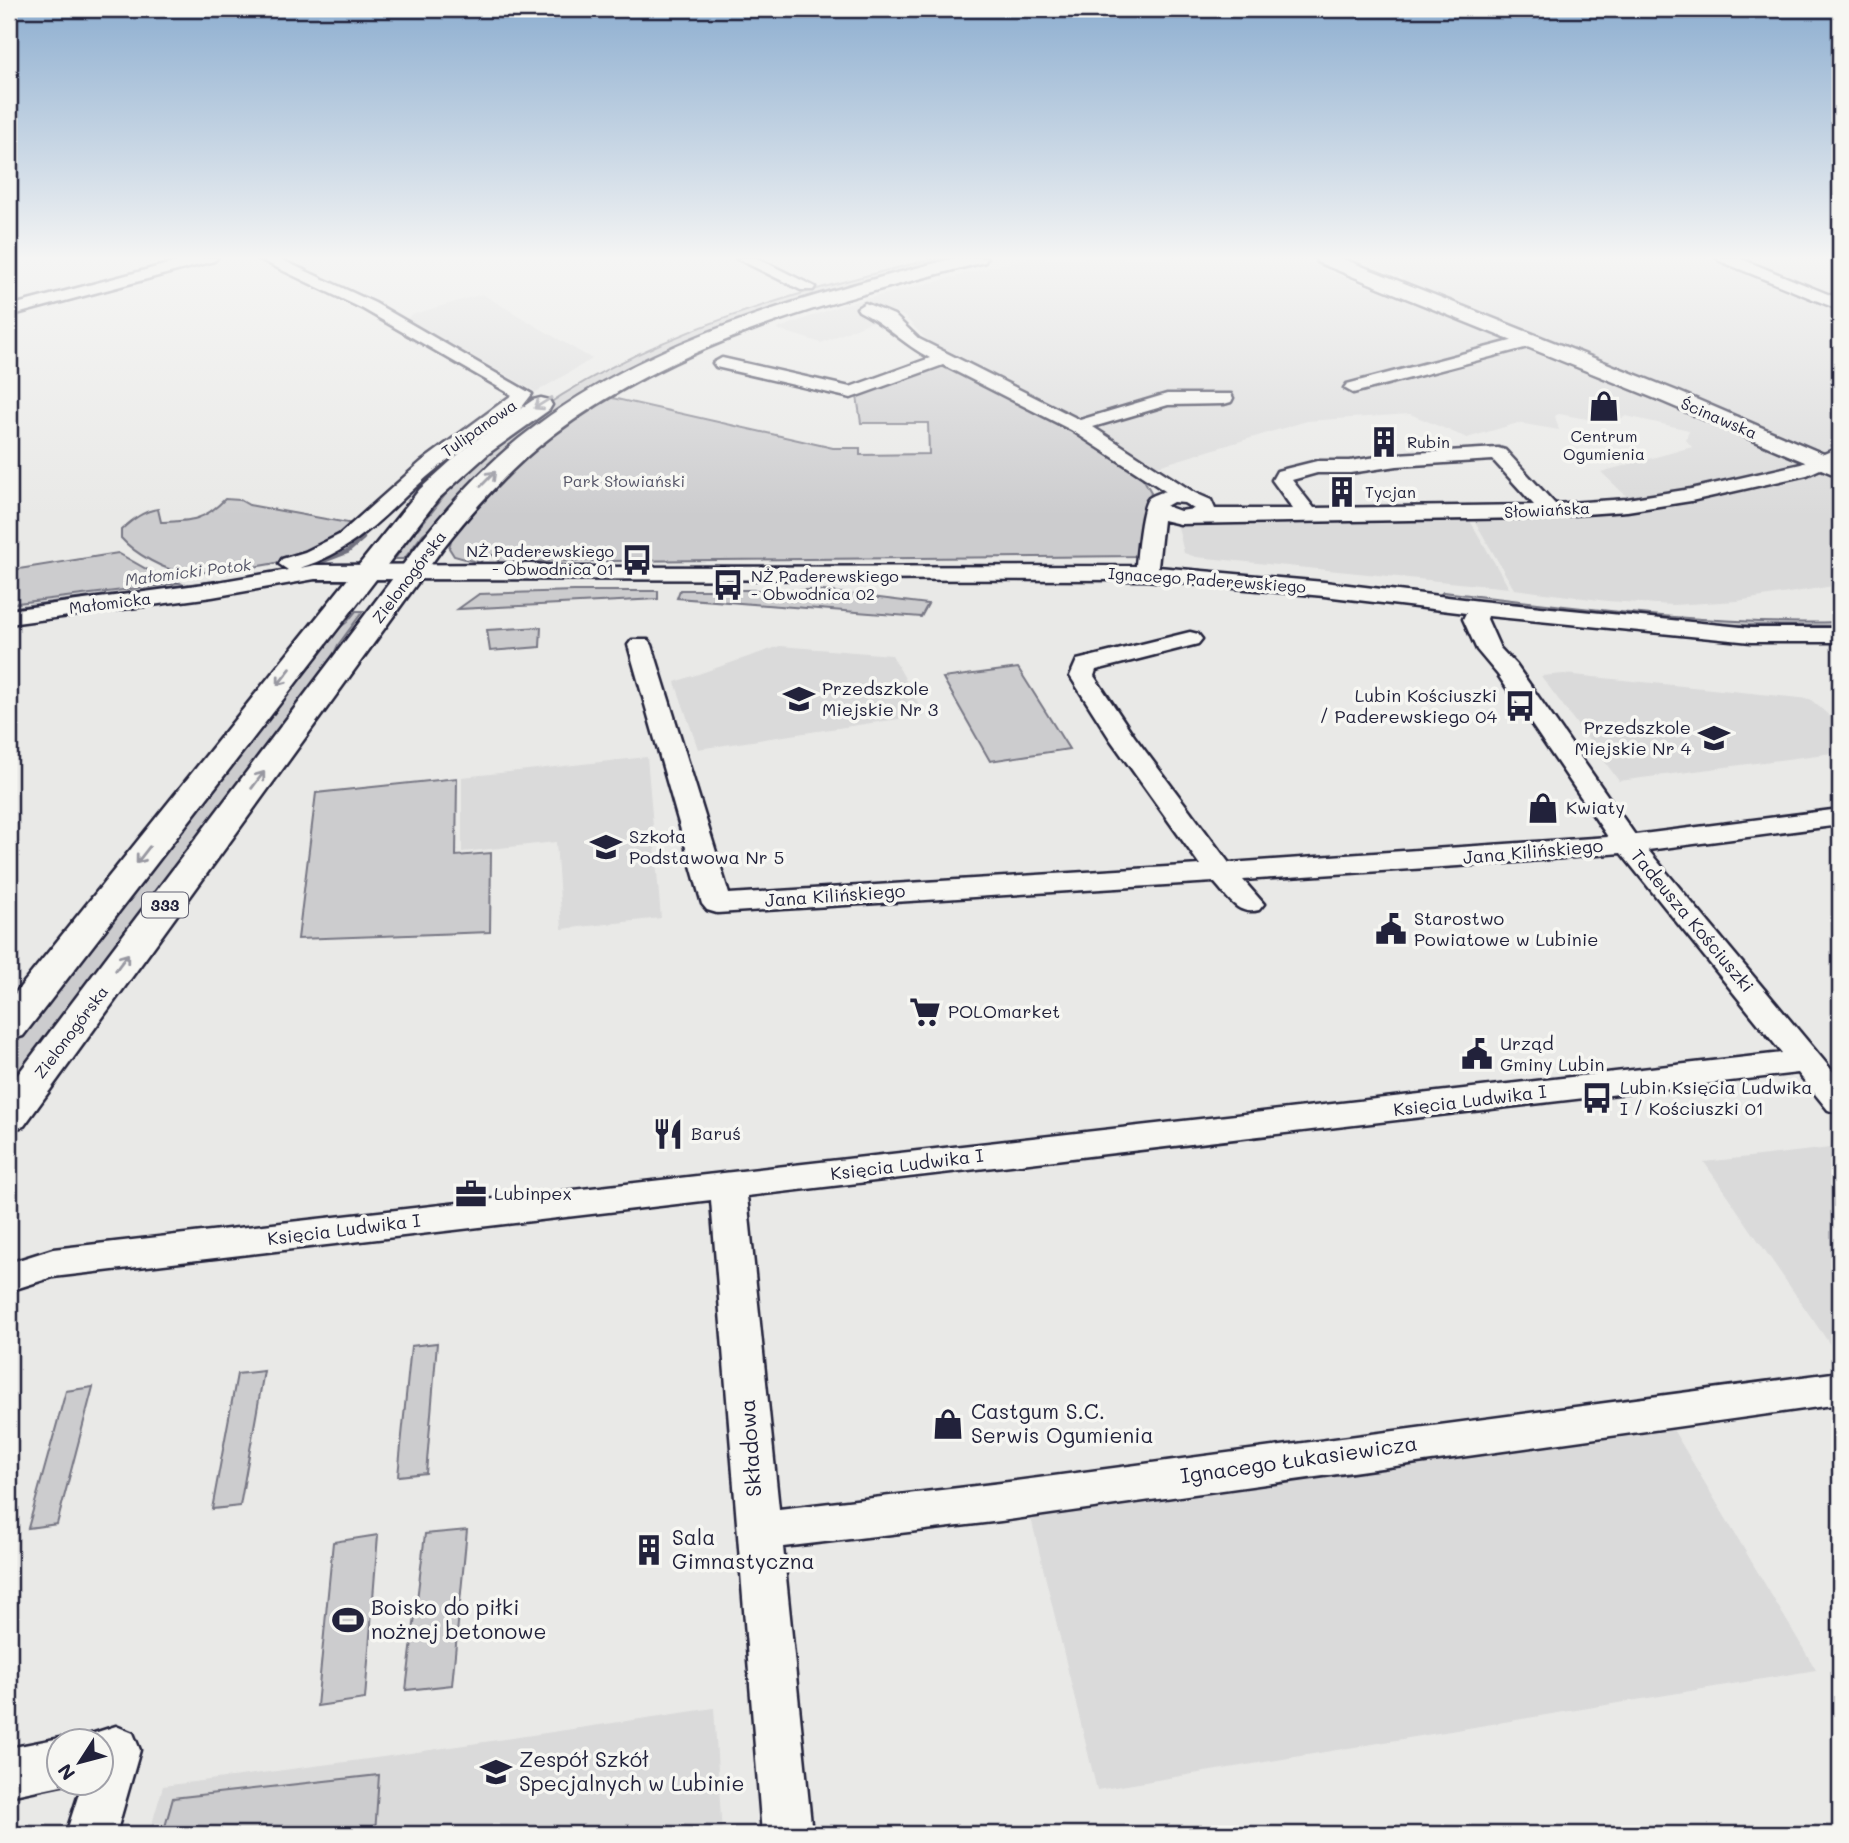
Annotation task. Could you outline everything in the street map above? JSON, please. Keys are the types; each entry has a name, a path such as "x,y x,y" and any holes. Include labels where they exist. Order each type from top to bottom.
{"main road":[{"name":"Zielonogórska","path":"9,1027 362,577 406,522 453,471 502,432 565,390 655,344"},
{"name":"Zielonogórska","path":"9,1116 433,543 477,491 526,445 598,395 653,364 699,344"},
{"name":"Ścinawska","path":"1538,344 1834,461"}],"street":[{"name":"Tulipanowa","path":"197,588 192,578 284,566 335,548 354,536 432,462 515,403 523,394 436,344"},
{"path":"915,344 1078,426 1193,508 1150,536"},
{"path":"1353,388 1519,344"},
{"path":"722,363 851,393 944,359"},
{"path":"1078,426 1167,400 1224,398"},
{"path":"1308,514 1282,480 1284,475 1317,467 1350,467 1396,460 1498,454 1550,511"},
{"path":"1129,460 1155,486 1157,505 1146,572"},
{"name":"Słowiańska","path":"1157,505 1170,496 1193,508 1266,514 1550,511 1627,505 1691,495 1834,461"},
{"path":"303,573 351,556 406,522"},
{"path":"433,543 445,560 475,571"},
{"path":"409,577 475,571 572,573"},
{"name":"Ignacego Paderewskiego","path":"572,573 1146,572 1442,603"},
{"name":"Małomicka","path":"9,617 303,573 362,577"},
{"path":"362,577 529,579 572,573"},
{"name":"Małomicka","path":"197,588 362,577"},
{"name":"Tadeusza Kościuszki","path":"1442,603 1469,618 1486,623 1489,650 1507,670 1580,780 1628,844 1840,1102"},
{"path":"1486,623 1506,621 1532,613 1751,635 1840,635"},
{"path":"1190,639 1086,665 1082,676 1123,739 1206,855 1248,904"},
{"name":"Jana Kilińskiego","path":"640,645 643,705 717,904 1224,873 1628,844 1840,817"},
{"name":"Księcia Ludwika I","path":"9,1277 53,1263 1807,1061"},
{"name":"Składowa","path":"728,1186 787,1834"},
{"name":"Ignacego Łukasiewicza","path":"758,1531 1014,1500 1840,1388"},
{"path":"9,1772 46,1765"},
{"path":"91,1834 102,1798"}],"shaded area":[{"path":"451,344 567,344 592,359 536,392"},
{"path":"934,344 1840,344 1840,585 1737,601 1673,605 1607,601 1514,589 1473,518 1584,515 1641,510 1601,472 1692,447 1686,440 1689,430 1626,416 1617,421 1598,421 1559,414 1555,416 1559,430 1518,423 1467,438 1410,414 1307,421 1155,467 1092,427"},
{"path":"1469,519 1509,588 1196,557 1184,553 1178,527 1185,524"},
{"name":"Przedszkole Miejskie Nr 3","path":"780,646 892,655 925,715 698,749 675,682"},
{"name":"Przedszkole Miejskie Nr 4","path":"1564,674 1810,699 1840,725 1840,752 1619,781 1541,676"},
{"name":"Szkoła Podstawowa Nr 5","path":"647,757 661,918 562,929 556,842 462,852 462,777"},
{"path":"1840,1149 1840,1359 1704,1162"},
{"path":"1668,1421 1816,1670 1097,1790 1030,1514"},
{"name":"Zespół Szkół Specjalnych w Lubinie","path":"714,1708 722,1834 149,1834 163,1786 383,1757"}],"green space":[{"path":"660,344 703,344 632,371 423,534 404,559 395,559 472,464 521,423 574,388"},
{"name":"Park Słowiański","path":"948,366 1069,427 1141,475 1151,492 1140,556 499,562 493,555 483,558 480,563 454,556 449,548 452,537 506,474 608,397 833,448 860,448 860,455 929,454 928,423 861,423 857,396 934,367"},
{"path":"225,499 359,525 328,545 295,558 261,566 195,573 178,572 151,561 121,538 121,530 147,512 158,509 161,522 188,520 203,516"},
{"path":"118,553 148,570 180,583 9,604 9,566 13,570"},
{"path":"680,590 815,590 928,604 921,617 677,598"},
{"path":"658,591 658,599 458,609 479,594"},
{"path":"1443,592 1641,614 1740,621 1840,622 1840,626 1714,625 1439,596"},
{"path":"356,611 363,611 338,645 327,668 9,1107 9,1047 323,640 347,622"},
{"path":"541,627 540,647 490,651 487,630"},
{"path":"1018,668 1069,749 990,761 943,678"},
{"path":"457,778 456,856 491,853 490,932 298,939 316,793"},
{"path":"437,1343 426,1473 398,1476 411,1346"},
{"path":"264,1371 240,1506 212,1509 237,1374"},
{"path":"93,1387 57,1524 28,1528 66,1391"},
{"path":"467,1530 452,1685 406,1690 425,1534"},
{"name":"Boisko do piłki nożnej betonowe","path":"378,1535 365,1699 317,1706 333,1542"},
{"path":"379,1775 375,1834 163,1834 173,1798"}],"waterway":[{"name":"Małomicki Potok","path":"305,568 347,552 363,538"},
{"name":"Małomicki Potok","path":"9,609 239,579"}],"place":[{"name":"Centrum Ogumienia","path":"1604,406"},
{"name":"Rubin","path":"1384,442"},
{"name":"Tycjan","path":"1342,492"},
{"name":"NŻ Paderewskiego - Obwodnica 01","path":"637,560"},
{"name":"NŻ Paderewskiego - Obwodnica 02","path":"728,585"},
{"name":"Przedszkole Miejskie Nr 3","path":"799,699"},
{"name":"Lubin Kościuszki / Paderewskiego 04","path":"1520,706"},
{"name":"Przedszkole Miejskie Nr 4","path":"1714,738"},
{"name":"Kwiaty","path":"1543,808"},
{"name":"Szkoła Podstawowa Nr 5","path":"606,847"},
{"name":"Starostwo Powiatowe w Lubinie","path":"1391,929"},
{"name":"POLOmarket","path":"925,1012"},
{"name":"Urząd Gminy Lubin","path":"1477,1054"},
{"name":"Lubin Księcia Ludwika I / Kościuszki 01","path":"1597,1098"},
{"name":"Baruś","path":"668,1134"},
{"name":"Lubinpex","path":"471,1194"},
{"name":"Castgum S.C. Serwis Ogumienia","path":"948,1424"},
{"name":"Sala Gimnastyczna","path":"649,1550"},
{"name":"Boisko do piłki nożnej betonowe","path":"348,1620"},
{"name":"Zespół Szkół Specjalnych w Lubinie","path":"496,1772"}]}
